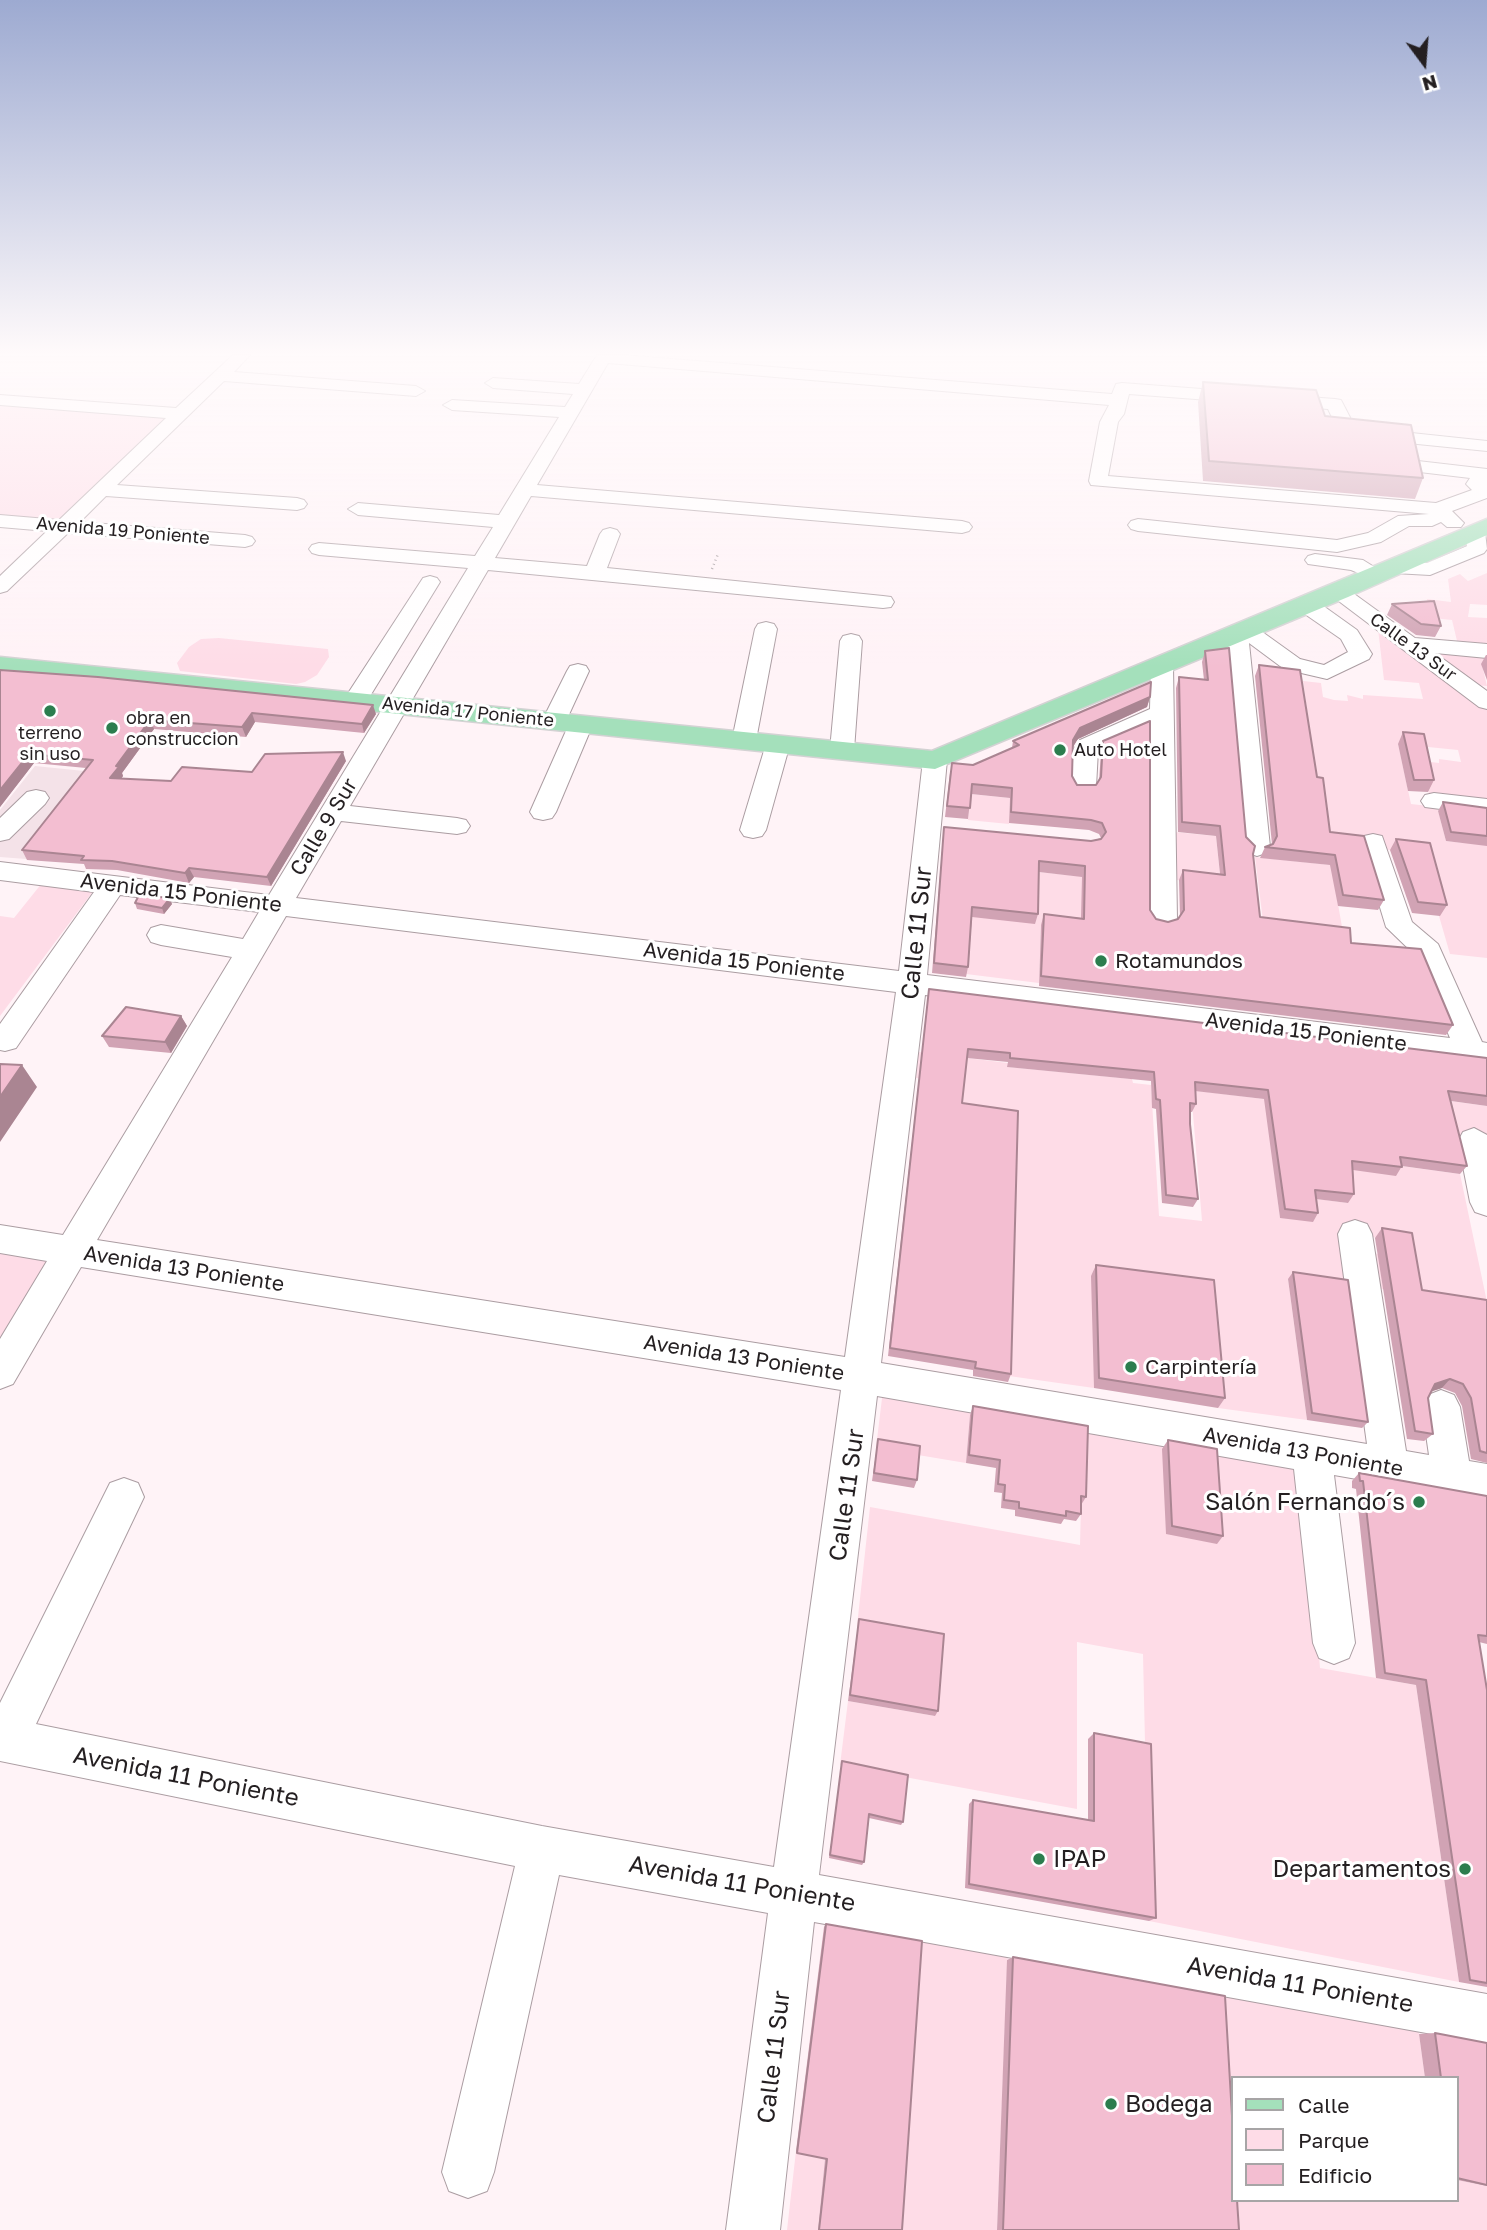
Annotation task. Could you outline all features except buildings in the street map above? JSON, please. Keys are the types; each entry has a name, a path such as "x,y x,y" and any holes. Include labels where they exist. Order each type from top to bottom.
{"main road":[{"path":"935,760 1339,592 1386,571 1464,525"},
{"name":"Avenida 17 Poniente","path":"0,665 935,760"}],"street":[{"path":"0,587 135,459"},
{"name":"Calle 9 Sur","path":"0,1372 544,459"},
{"path":"1102,459 1098,481 1464,525"},
{"path":"1420,459 1418,467 1422,483 1483,488 1464,525"},
{"path":"104,490 297,504"},
{"path":"526,490 962,527"},
{"path":"1425,492 1427,501 1464,525"},
{"path":"358,509 507,522"},
{"path":"82,510 214,522"},
{"path":"1300,513 1464,525"},
{"path":"1386,571 1356,564 1132,534 1337,546 1374,538 1405,520"},
{"name":"Avenida 19 Poniente","path":"0,521 245,541"},
{"path":"594,574 610,534"},
{"path":"319,549 883,603"},
{"path":"355,701 430,582"},
{"name":"Calle 13 Sur","path":"1339,592 1483,696"},
{"path":"1241,632 1292,664 1327,672 1361,654 1349,635 1307,605"},
{"path":"744,740 766,629"},
{"path":"1241,632 1257,847"},
{"path":"842,750 851,641"},
{"path":"1409,644 1487,651"},
{"path":"1162,666 1163,920"},
{"path":"543,812 578,671"},
{"path":"1084,787 1085,751 1089,745 1162,713"},
{"path":"753,830 778,744"},
{"name":"Calle 11 Sur","path":"753,2230 912,982 940,828 935,760"},
{"path":"0,834 36,798"},
{"path":"1434,801 1487,807"},
{"path":"333,813 457,826"},
{"path":"1373,842 1400,926 1428,951 1479,1053"},
{"name":"Avenida 15 Poniente","path":"0,871 1479,1053"},
{"path":"5,1040 113,885"},
{"path":"161,935 251,950"},
{"path":"1474,1141 1487,1202"},
{"path":"1355,1234 1389,1468"},
{"name":"Avenida 13 Poniente","path":"0,1239 863,1377 1470,1480"},
{"path":"1441,1407 1470,1480"},
{"path":"1312,1454 1334,1643"},
{"path":"2,1740 124,1497"},
{"name":"Avenida 11 Poniente","path":"2,1740 542,1849 794,1892 1487,2019"},
{"path":"468,2172 542,1849"}],"shaded area":[{"path":"35,766 94,772 26,859 0,857 0,810"}],"green space":[{"path":"0,459 134,459 65,527 0,521"},
{"path":"1487,573 1487,605 1470,604 1468,617 1487,618 1487,644 1457,641 1452,620 1431,618 1427,599 1451,602 1448,579 1460,574 1468,581"},
{"path":"1378,629 1487,708 1487,800 1429,794 1422,761 1439,763 1439,759 1461,762 1458,750 1398,744 1411,804 1437,807 1446,841 1464,843 1487,840 1487,958 1450,954 1421,854 1325,842 1303,681 1321,683 1323,697 1334,700 1348,701 1347,695 1363,699 1363,695 1423,699 1419,683 1384,680"},
{"path":"219,638 328,649 329,657 317,675 296,684 180,671 177,663 189,647 201,639"},
{"path":"1433,653 1487,658 1482,665 1487,686 1475,685"},
{"path":"970,794 1010,798 1009,824 968,820"},
{"path":"1174,832 1216,836 1221,885 1177,880"},
{"path":"1255,857 1331,865 1344,938 1264,929"},
{"path":"999,868 1156,884 1081,929 1041,925 1039,983 966,974 971,917"},
{"path":"42,883 94,890 0,1016 0,916 14,918"},
{"path":"918,1052 1008,1063 1008,1067 1132,1079 1133,1083 1151,1085 1159,1216 1202,1221 1191,1090 1264,1099 1394,1165 1460,1174 1487,1302 1373,1288 1367,1252 1407,1259 1405,1242 1345,1233 1354,1288 1288,1279 1307,1420 1218,1408 1208,1291 1094,1388 1009,1376 961,1112 940,1081 916,1078","holes":["1273,1162 1348,1203 1310,1198 1280,1218"]},
{"path":"1443,1100 1487,1106 1487,1176 1451,1137"},
{"path":"0,1253 49,1259 0,1340"},
{"path":"883,1390 971,1404 966,1463 876,1448"},
{"path":"1083,1423 1302,1461 1320,1668 1416,1685 1459,1982 1149,1921 1143,1654 1077,1642 1077,1809 840,1765 848,1701 935,1716 857,1626 870,1507 1080,1545"},
{"path":"920,1931 1008,1948 997,2230 898,2230"},
{"path":"1215,1987 1418,2026 1425,2076 1232,2076 1232,2202 1459,2202 1459,2180 1487,2186 1487,2230 1228,2230"},
{"path":"796,2151 825,2158 818,2230 787,2230"}],"place":[{"name":"terreno sin uso","path":"50,711"},
{"name":"obra en construccion","path":"112,728"},
{"name":"Auto Hotel","path":"1060,750"},
{"name":"Rotamundos","path":"1101,961"},
{"name":"Carpintería","path":"1131,1367"},
{"name":"Salón Fernando´s","path":"1419,1502"},
{"name":"IPAP","path":"1039,1859"},
{"name":"Departamentos","path":"1465,1869"},
{"name":"Bodega","path":"1111,2104"}]}
